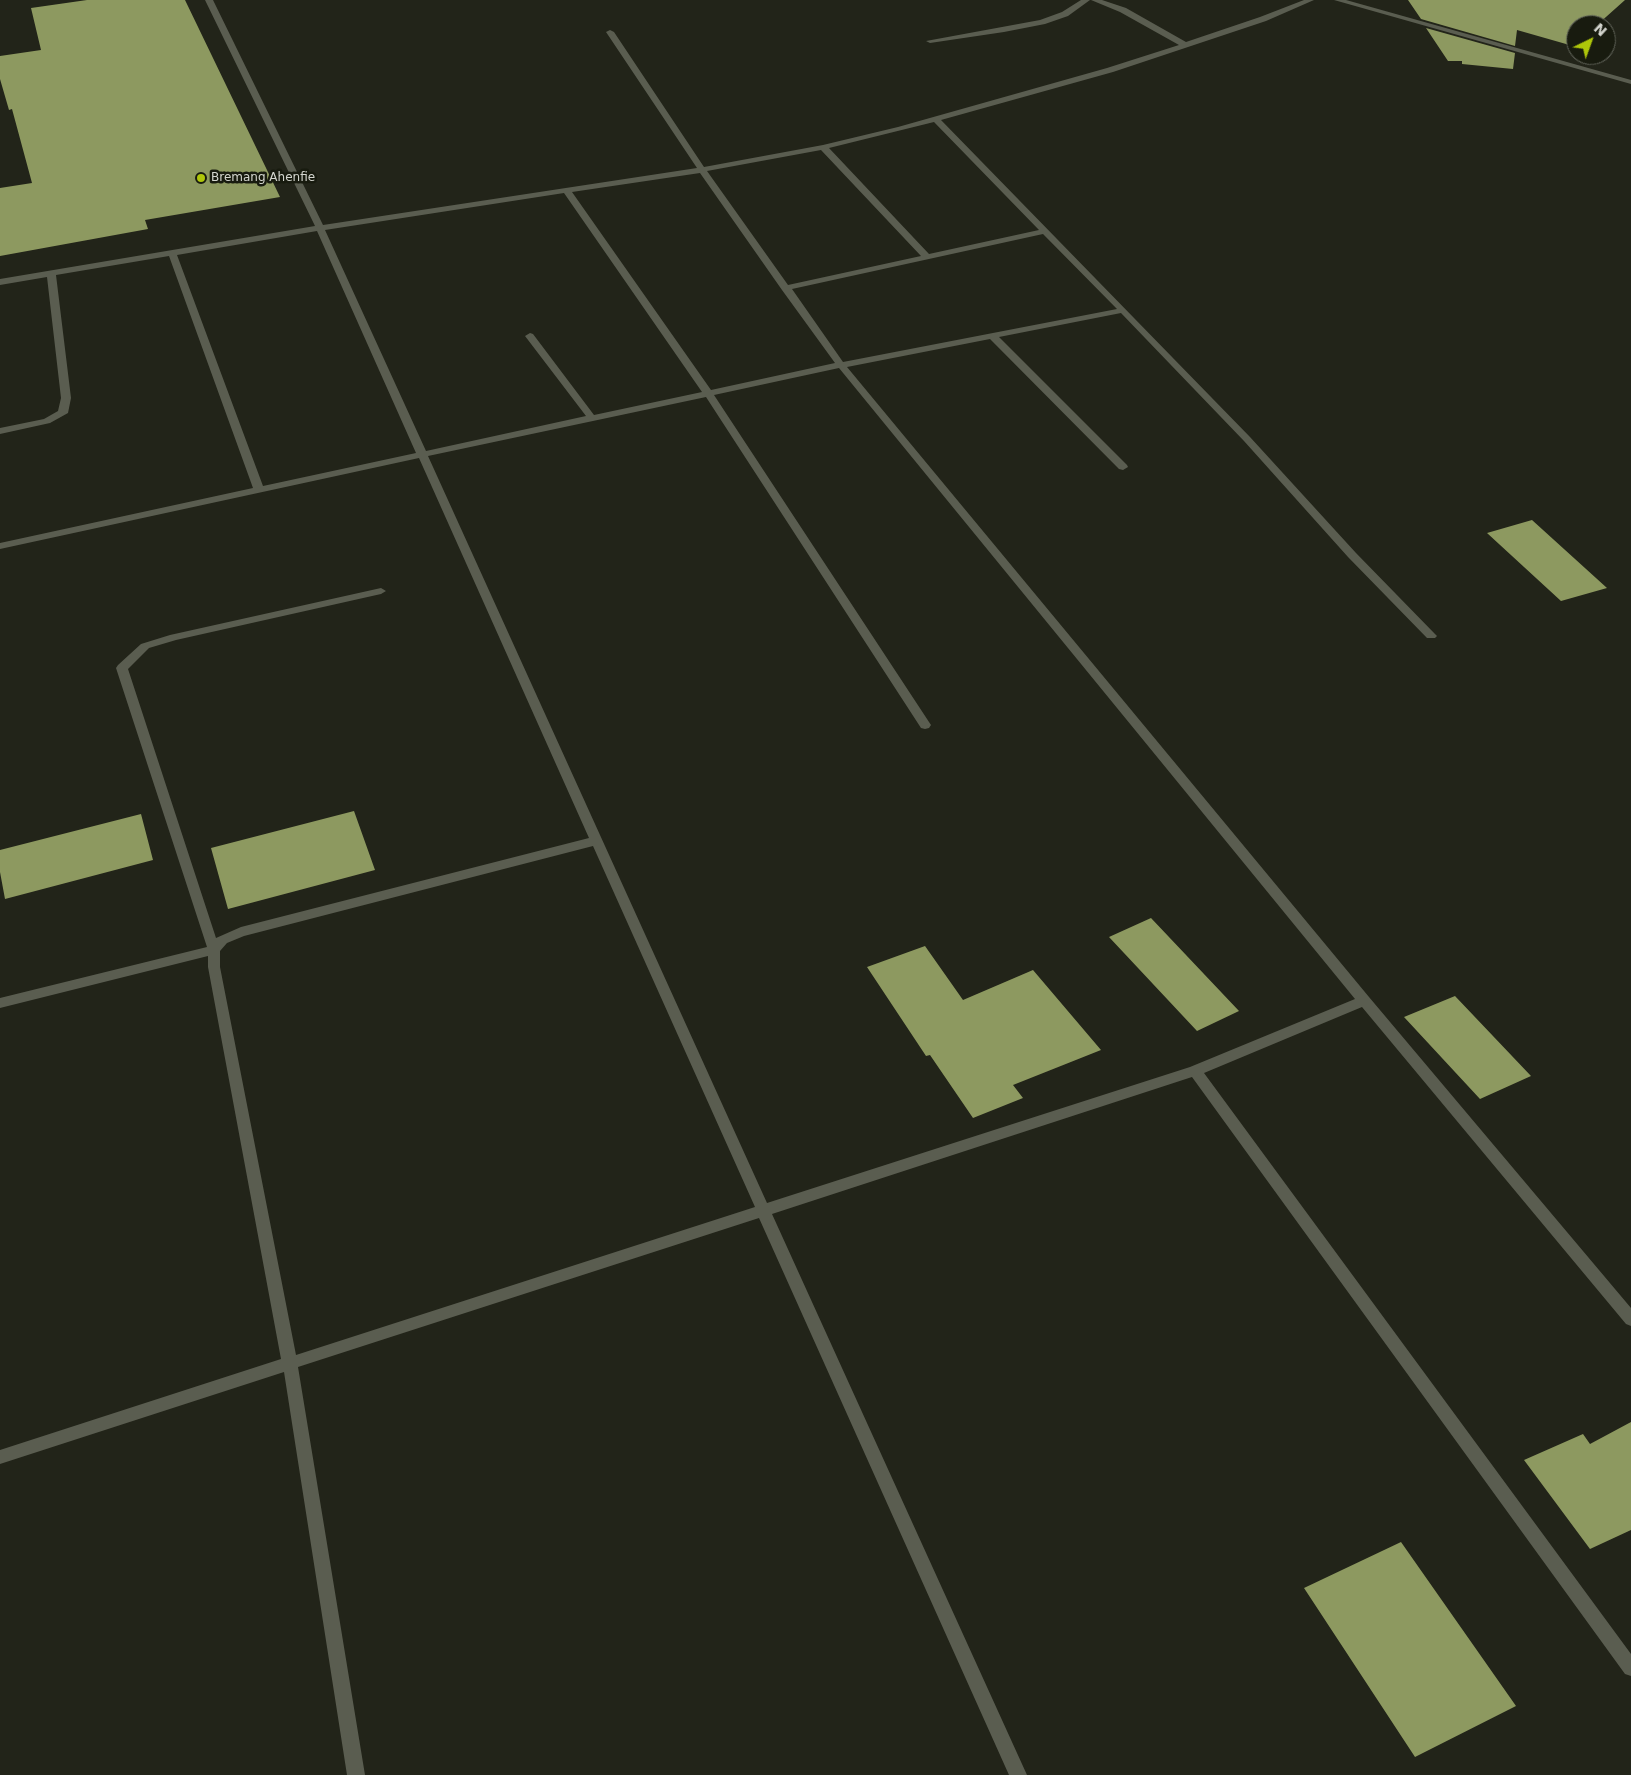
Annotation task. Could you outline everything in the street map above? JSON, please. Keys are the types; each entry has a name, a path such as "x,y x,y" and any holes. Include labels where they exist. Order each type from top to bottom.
{"street":[{"path":"209,0 320,228 1018,1775"},
{"path":"930,41 1004,30 1042,22 1065,14 1086,0"},
{"path":"1095,0 1123,10 1185,45"},
{"path":"0,282 320,228 702,170 823,147 935,119 1110,70 1310,0"},
{"path":"1338,0 1631,82"},
{"path":"610,32 702,170 841,365 1364,1001 1631,1318"},
{"path":"935,119 1247,439 1352,555 1431,636"},
{"path":"823,147 927,257"},
{"path":"566,190 708,394 925,725"},
{"path":"785,288 1045,231"},
{"path":"172,253 259,490"},
{"path":"0,431 47,421 63,413 66,398 51,274"},
{"path":"0,546 841,365 1123,310"},
{"path":"530,336 592,418"},
{"path":"993,336 1123,467"},
{"path":"356,1775 290,1364 214,967 214,950 122,668 145,646 174,637 381,591"},
{"path":"0,1003 214,950 222,940 241,932 596,841"},
{"path":"0,1456 1195,1071 1364,1001"},
{"path":"1195,1071 1631,1668"}],"building":[{"path":"87,0 185,0 280,197 145,220 148,229 0,256 0,188 32,183 12,109 9,110 0,79 0,56 41,50 31,8"},
{"path":"1408,0 1625,0 1608,15 1566,15 1566,44 1517,30 1515,46 1421,19"},
{"path":"1426,28 1515,53 1513,69 1462,64 1462,61 1448,61"},
{"path":"1532,520 1607,588 1561,601 1487,533"},
{"path":"354,811 375,870 228,909 211,848"},
{"path":"141,814 153,860 5,899 0,872 0,850"},
{"path":"1151,918 1239,1011 1197,1031 1109,937"},
{"path":"925,946 963,1000 1033,970 1101,1050 1013,1085 1023,1098 973,1118 930,1055 926,1056 867,967"},
{"path":"1455,996 1531,1076 1480,1099 1404,1017"},
{"path":"1631,1422 1631,1530 1590,1549 1524,1460 1583,1434 1590,1444"},
{"path":"1401,1542 1516,1706 1415,1757 1304,1588"}],"place":[{"name":"Bremang Ahenfie","path":"201,178"}]}
